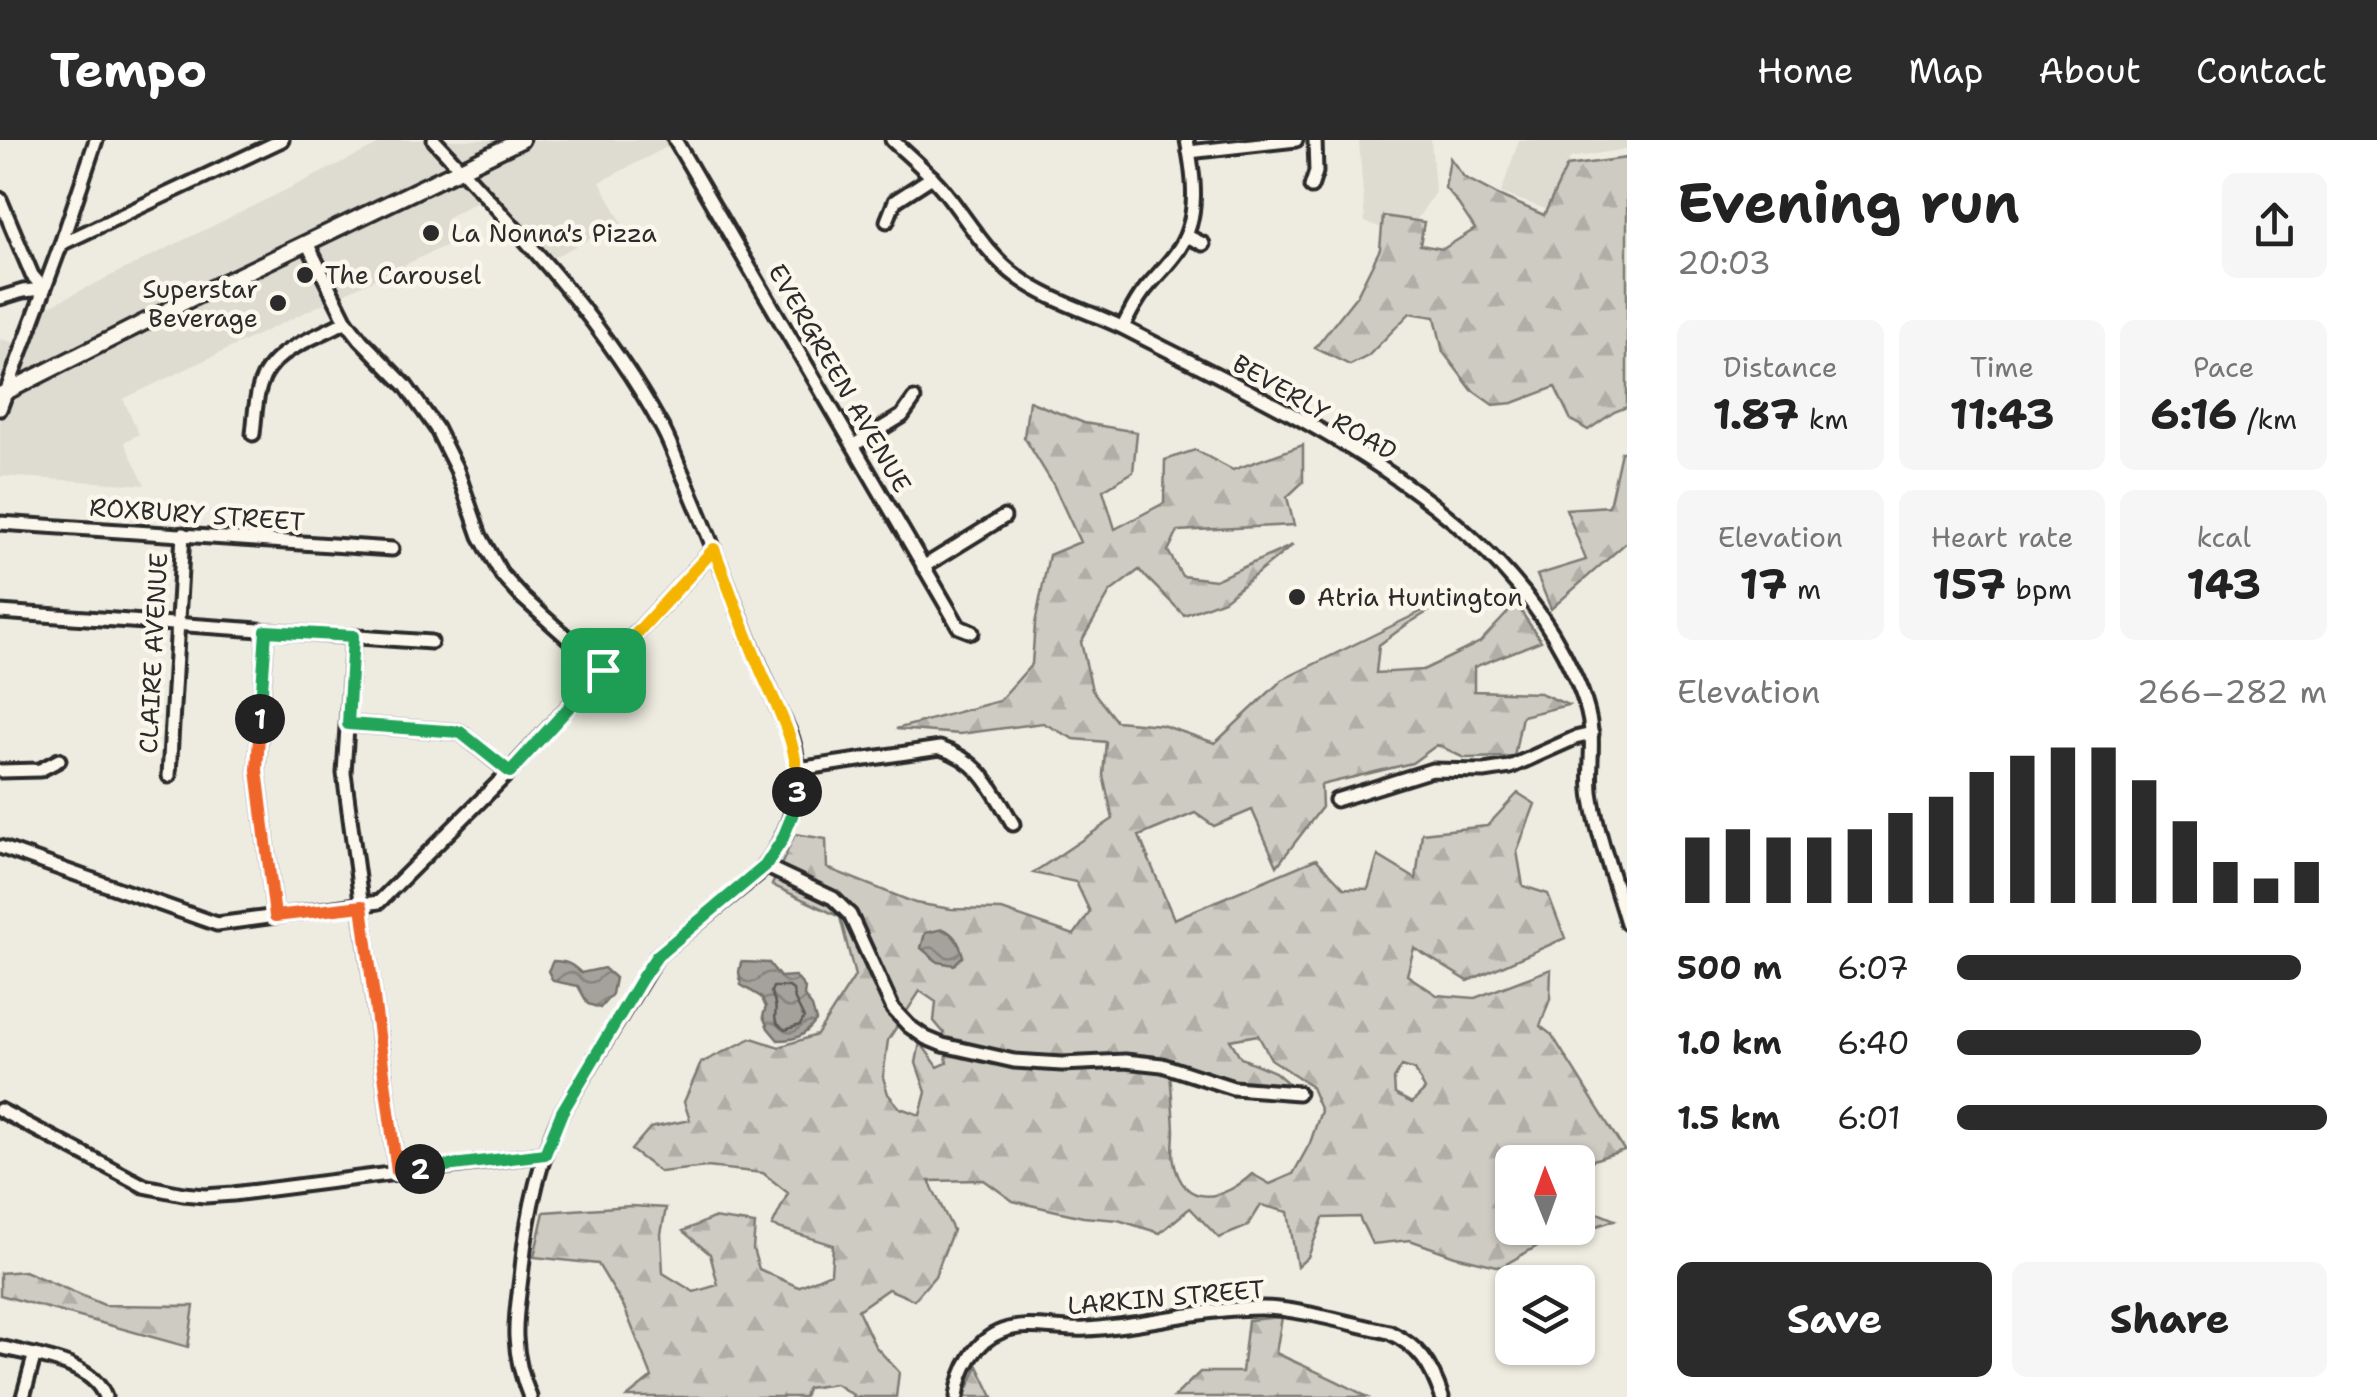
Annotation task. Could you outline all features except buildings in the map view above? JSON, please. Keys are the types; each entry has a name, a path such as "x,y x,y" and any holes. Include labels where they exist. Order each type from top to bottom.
{"main road":[{"path":"3,394 200,294 521,140"}],"street":[{"path":"0,409 96,140"},
{"path":"61,244 282,140"},
{"path":"434,140 558,277 611,347 662,426 792,739 798,769 792,816 765,866 657,956 562,1112 545,1154 527,1227 517,1300 518,1350 530,1397"},
{"name":"EVERGREEN AVENUE","path":"675,140 959,627 972,632"},
{"name":"BEVERLY ROAD","path":"892,140 932,177 978,238 1018,277 1052,297 1123,327 1348,446 1464,529 1512,580 1562,651 1588,710 1595,815 1627,922"},
{"path":"1123,327 1140,296 1187,236 1194,198 1188,146 1296,140"},
{"path":"1312,187 1316,172 1315,140"},
{"path":"887,221 896,201 932,177"},
{"path":"0,198 32,275 44,289"},
{"path":"1187,236 1203,244"},
{"path":"307,243 346,321 406,386 436,428 457,470 480,536 502,575 603,670"},
{"path":"0,298 44,289"},
{"path":"253,434 260,387 270,367 292,348 346,321"},
{"path":"854,445 902,416 914,399"},
{"path":"924,567 1004,517"},
{"name":"ROXBURY STREET","path":"0,523 392,550"},
{"name":"CLAIRE AVENUE","path":"168,776 183,534"},
{"path":"0,847 217,924 379,902 510,772 714,549"},
{"path":"0,612 431,642"},
{"path":"266,631 257,770 275,916"},
{"path":"353,636 344,773 397,1172"},
{"path":"348,724 460,732 510,772"},
{"path":"1336,800 1432,770 1510,767 1592,734"},
{"path":"798,769 940,748 962,757 981,772 1012,824"},
{"path":"0,771 40,770 59,760"},
{"path":"765,866 833,898 850,915 893,1009 926,1038 942,1046 1014,1061 1162,1065 1233,1088 1298,1092"},
{"path":"0,1110 144,1186 183,1194 233,1194 545,1154"},
{"name":"LARKIN STREET","path":"957,1397 958,1384 974,1352 1002,1331 1020,1326 1088,1329 1264,1308 1388,1332 1405,1340 1420,1352 1442,1397"},
{"path":"0,1347 83,1370 94,1378 105,1397"},
{"path":"23,1397 34,1357"}],"shaded area":[{"path":"388,140 680,140 600,182 622,223 554,257 490,194 446,218 457,240 123,399 139,434 124,442 145,485 0,476 0,339 19,344 29,316"},
{"path":"1359,140 1431,140 1435,192 1406,236 1365,222"},
{"path":"1519,140 1627,140 1627,149 1570,158 1551,211 1501,193"}],"green space":[{"path":"1450,158 1464,177 1544,215 1567,166 1627,158 1627,407 1588,430 1571,420 1555,387 1513,403 1493,405 1472,390 1443,352 1435,317 1410,313 1368,356 1350,365 1315,348 1357,295 1380,249 1383,216 1424,222 1420,245 1443,249 1475,229 1445,188"},
{"path":"1029,401 1084,423 1137,432 1133,472 1103,490 1115,529 1164,503 1165,460 1195,450 1233,470 1303,445 1303,482 1287,497 1294,525 1178,531 1168,551 1182,576 1215,580 1293,545 1224,600 1184,615 1139,570 1110,592 1081,642 1092,690 1116,721 1162,725 1215,743 1282,680 1457,594 1379,645 1376,673 1423,670 1452,656 1480,642 1516,604 1541,641 1474,667 1474,691 1540,693 1568,705 1522,716 1514,757 1464,758 1437,745 1412,763 1321,785 1322,807 1277,866 1252,810 1214,826 1195,813 1139,836 1174,919 1316,859 1344,888 1368,889 1378,856 1416,879 1422,833 1487,826 1518,793 1535,804 1517,851 1523,886 1548,894 1565,938 1468,981 1414,948 1407,975 1437,995 1475,998 1551,969 1550,999 1540,1026 1552,1035 1624,1150 1595,1159 1595,1145 1495,1145 1495,1245 1539,1245 1504,1265 1495,1266 1410,1240 1372,1244 1359,1217 1323,1218 1308,1257 1297,1267 1288,1212 1261,1205 1248,1226 1219,1238 1190,1208 1160,1233 1118,1220 1083,1217 1013,1201 984,1180 929,1181 953,1230 935,1276 914,1300 888,1289 858,1310 875,1346 899,1372 896,1397 852,1397 836,1384 807,1388 804,1397 627,1397 652,1377 624,1307 598,1264 534,1257 544,1212 631,1206 666,1208 661,1234 663,1273 694,1292 718,1285 710,1254 683,1231 713,1218 755,1224 753,1249 759,1269 798,1287 831,1273 833,1245 772,1226 788,1193 763,1173 707,1167 660,1172 631,1150 650,1128 690,1120 684,1102 701,1063 752,1038 779,1047 817,1035 855,976 840,917 772,885 795,834 826,839 827,868 915,903 951,909 1002,910 1074,935 1090,912 1076,882 1033,873 1113,819 1103,775 1106,742 1074,739 1043,723 960,734 896,729 999,701 1032,664 1035,624 1049,555 1080,542 1053,484 1024,437","holes":["920,991 936,1002 934,1021 944,1033 947,1063 938,1067 920,1042 916,1063 926,1092 920,1115 900,1108 888,1094 883,1077 888,1040","1258,1035 1271,1059 1310,1085 1321,1111 1310,1143 1293,1174 1270,1184 1252,1174 1218,1194 1196,1194 1186,1188 1174,1162 1170,1074 1182,1064 1236,1080 1289,1084 1275,1072 1241,1058 1230,1040","1402,1066 1415,1070 1425,1090 1412,1103 1395,1094 1394,1079"]},
{"path":"1621,452 1627,452 1627,542 1551,609 1537,575 1586,560 1566,509 1609,506"},
{"path":"1595,1212 1615,1220 1595,1226"},
{"path":"24,1271 104,1305 194,1306 188,1347 0,1295 0,1273"},
{"path":"1282,1317 1276,1353 1367,1397 1174,1397 1200,1372 1242,1372 1248,1320"},
{"path":"978,1366 993,1397 964,1397"}],"water":[{"path":"943,929 954,937 962,952 954,965 938,962 921,948 925,933"},
{"path":"553,961 569,964 581,973 604,968 615,978 612,994 600,1008 588,1004 578,986 553,981 548,971"},
{"path":"741,962 769,963 780,977 795,976 805,988 804,996 816,1021 804,1034 778,1040 763,1016 766,1007 761,997 741,985"}],"place":[{"name":"La Nonna's Pizza","path":"431,233"},
{"name":"The Carousel","path":"305,275"},
{"name":"Superstar Beverage","path":"278,303"},
{"name":"Atria Huntington","path":"1297,597"}],"route":[{"path":"714,549 792,739 798,769 792,816 772,858 759,873 657,956 562,1112 545,1154 397,1172 362,906 275,916 257,770 266,631 353,636 348,724 460,732 510,772 603,670 714,549"}]}
